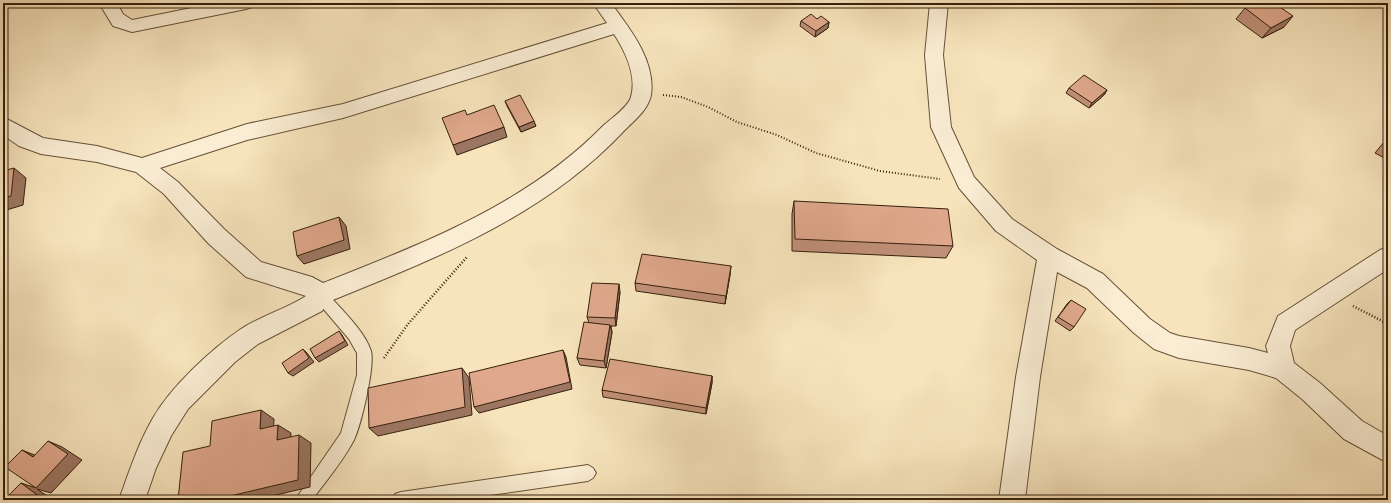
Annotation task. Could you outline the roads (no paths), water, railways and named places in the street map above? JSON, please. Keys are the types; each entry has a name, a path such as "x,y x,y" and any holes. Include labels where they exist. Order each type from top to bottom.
{"street":[{"path":"108,3 117,21 126,26 246,3"},
{"path":"132,500 144,465 162,427 179,401 226,354 250,336 314,304 320,295 429,250 512,208 571,170 611,134 641,98 643,78 633,52 618,26 602,3"},
{"path":"939,3 934,56 941,127 966,182 1004,225 1049,256 1095,281 1142,326 1162,341 1179,348 1249,359 1283,369 1353,430 1388,450"},
{"path":"142,166 247,132 343,111 618,26"},
{"path":"3,125 26,140 41,146 97,154 142,166 171,188 216,236 254,270 312,287 320,295"},
{"path":"1012,500 1028,377 1049,256"},
{"path":"1283,369 1278,346 1286,323 1330,293 1388,257"}],"lane":[{"path":"303,500 348,436 364,375 364,352 354,335 320,295"},
{"path":"400,500 492,488 588,473"}]}
